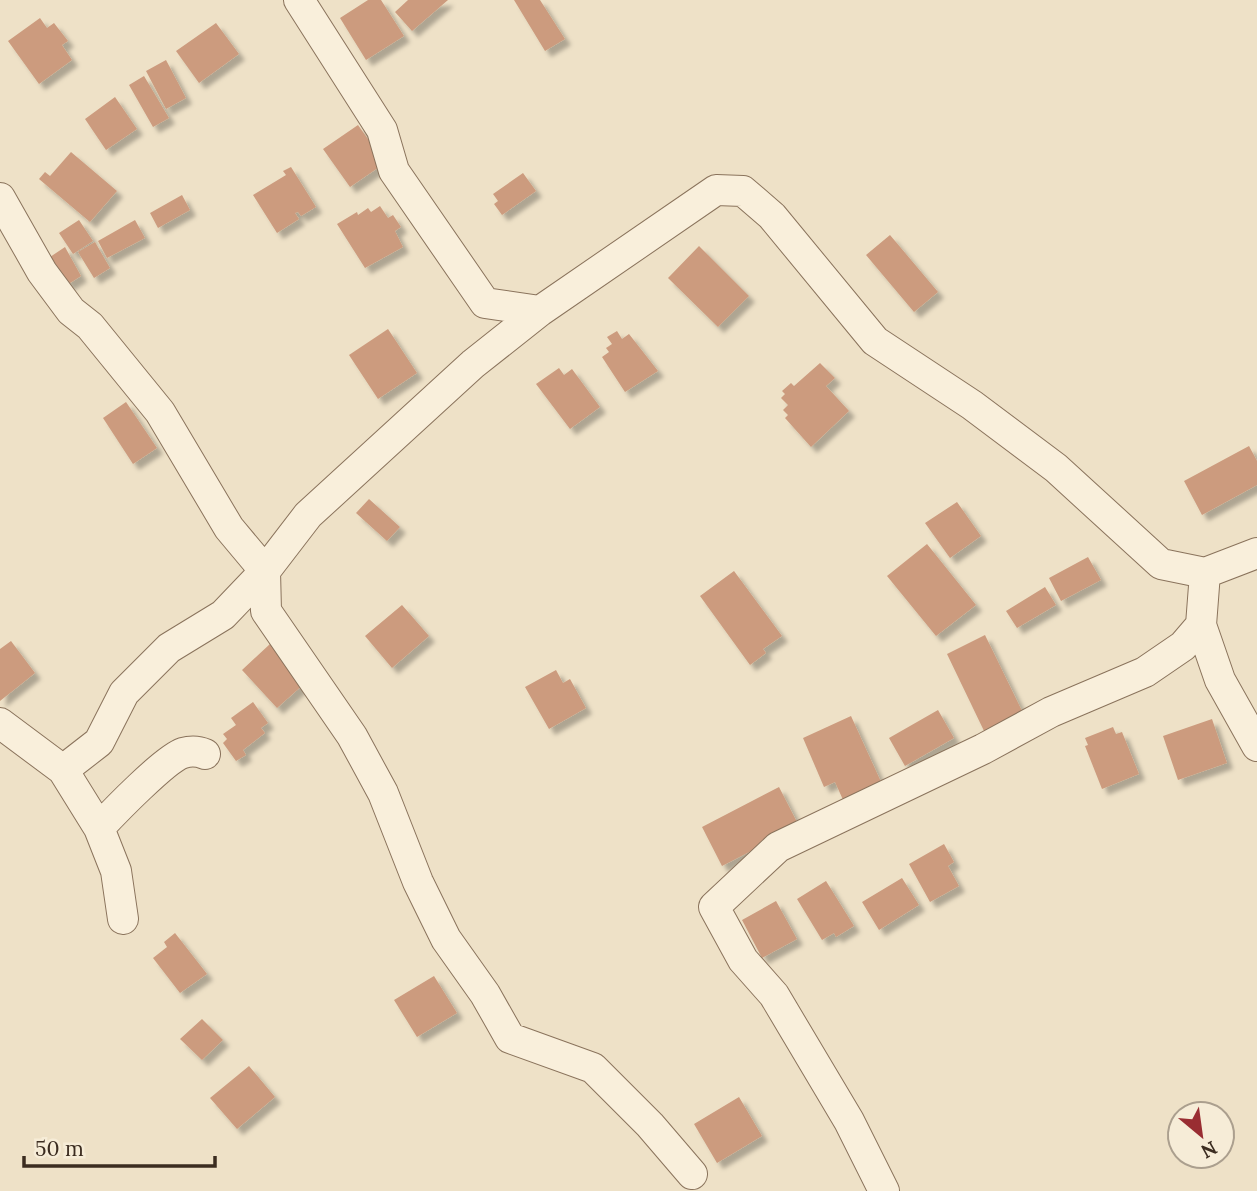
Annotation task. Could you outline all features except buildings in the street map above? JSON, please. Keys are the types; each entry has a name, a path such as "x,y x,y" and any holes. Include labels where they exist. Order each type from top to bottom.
{"street":[{"path":"299,0 382,130 394,171 485,303 540,311"},
{"path":"62,770 99,742 124,694 169,648 223,615 265,571 309,516 473,364 540,311 716,190 743,191 772,216 875,341 972,405 1056,468 1161,564 1205,573 1257,553"},
{"path":"0,198 42,272 71,311 90,326 160,412 229,528 265,571 266,611 352,736 383,793 418,882 446,939 485,994 510,1038 593,1068 650,1125 692,1174"},
{"path":"1205,573 1201,625 1220,680 1257,746"},
{"path":"884,1191 849,1121 774,995 743,960 713,907 778,847 984,749 1051,712 1145,672 1184,646 1201,625"},
{"path":"0,723 62,770 99,828 116,871 123,919"},
{"path":"99,828 128,797 181,754 197,751 205,754"}]}
